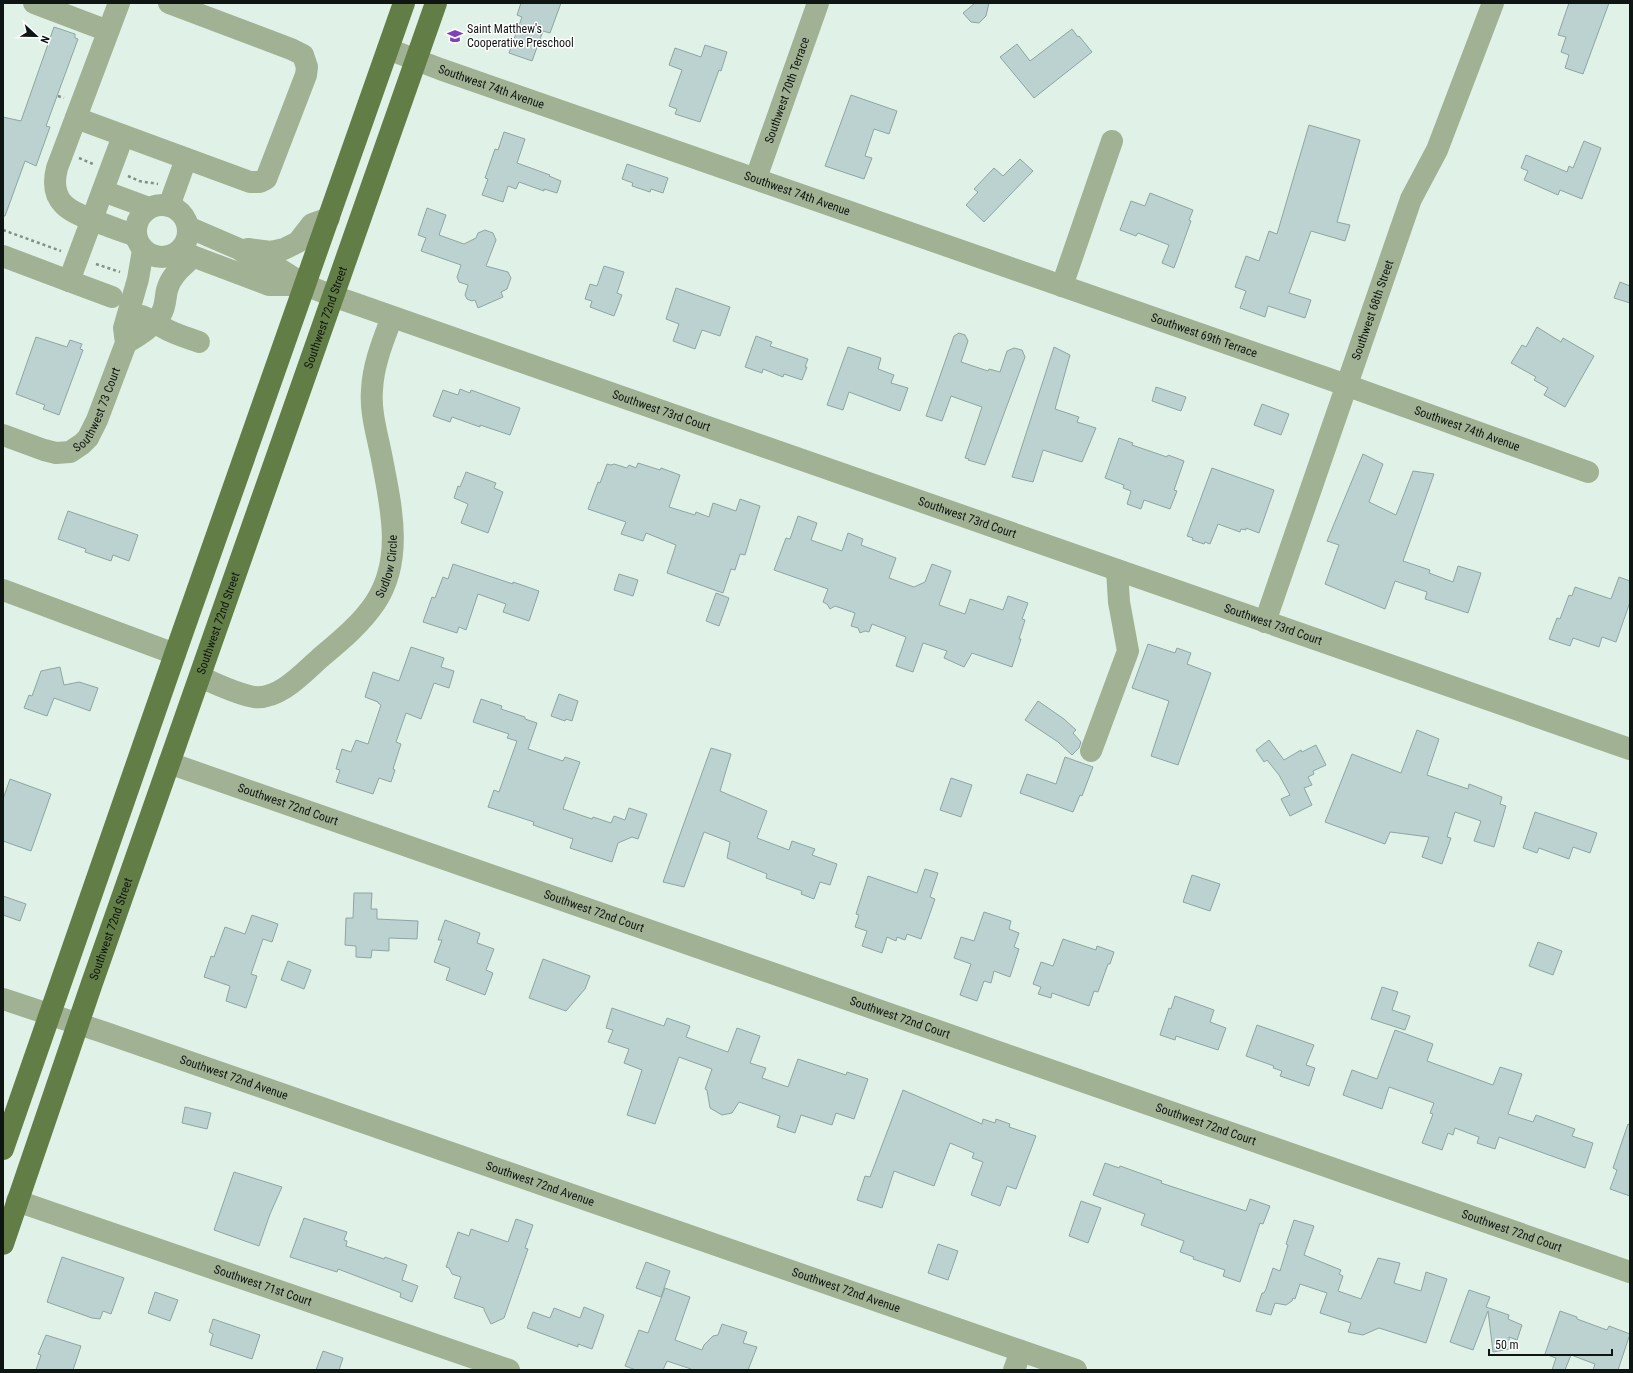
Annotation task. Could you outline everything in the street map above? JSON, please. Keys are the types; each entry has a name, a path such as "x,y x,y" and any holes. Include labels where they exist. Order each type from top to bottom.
{"main road":[{"path":"3,1149 404,3"},
{"name":"Southwest 72nd Street","path":"3,1244 169,763 436,3"},
{"path":"185,626 192,662 200,677"}],"street":[{"path":"34,3 108,31"},
{"path":"119,3 57,168 54,186 56,194 64,207 140,243"},
{"path":"76,118 250,182 260,182 266,179 306,75 307,67 303,55 291,48 169,3"},
{"name":"Southwest 70th Terrace","path":"756,178 818,3"},
{"name":"Southwest 68th Street","path":"1265,622 1411,199 1437,150 1493,3"},
{"name":"Southwest 74th Avenue","path":"388,49 1062,286"},
{"path":"70,281 123,136"},
{"path":"1062,286 1112,141"},
{"path":"186,159 159,207 142,213 138,220 136,228 140,243 148,254 161,258 186,254 268,285 305,285"},
{"path":"103,191 159,207 176,209 182,214 188,227 186,254 171,279 164,308 156,321 145,331 126,343"},
{"path":"239,249 252,249 271,252 284,249 298,242 312,224 329,218"},
{"path":"188,227 278,268 305,285"},
{"name":"Southwest 73 Court","path":"3,435 56,453 70,452 82,444 90,434 97,420 126,343 124,328 138,279 140,243"},
{"path":"3,256 112,297"},
{"name":"Southwest 73rd Court","path":"305,285 392,317 1630,749"},
{"name":"Southwest 69th Terrace","path":"1062,286 1347,386"},
{"path":"129,312 156,321 168,330 199,342"},
{"name":"Sudlow Circle","path":"200,677 255,697 271,695 278,692 300,675 366,615 381,593 390,572 394,548 390,502 373,412 372,391 377,359 392,317"},
{"name":"Southwest 74th Avenue","path":"1347,386 1588,472"},
{"path":"1091,751 1128,651 1119,602 1117,570"},
{"path":"3,590 175,654"},
{"name":"Southwest 72nd Court","path":"169,763 1630,1272"},
{"name":"Southwest 72nd Avenue","path":"3,998 1018,1360 1076,1370"},
{"name":"Southwest 71st Court","path":"17,1201 500,1368"}],"path":[{"path":"73,156 96,165"},
{"path":"122,174 139,180 161,184"},
{"path":"89,262 123,273"}],"building":[{"path":"521,3 561,3 550,33 543,31 532,61 509,53 522,17 517,15"},
{"path":"975,3 989,3 986,16 979,23 971,22 963,13"},
{"path":"1569,3 1609,3 1583,74 1565,68 1569,55 1561,52 1566,37 1558,35"},
{"path":"54,27 75,34 75,38 78,39 46,126 50,127 36,166 25,161 5,216 3,216 3,117 21,121"},
{"path":"1072,29 1092,52 1034,98 1000,57 1017,44 1030,61"},
{"path":"705,45 727,52 721,71 719,70 700,122 675,114 677,109 669,106 682,70 669,65 675,48 701,57"},
{"path":"851,95 897,111 889,134 874,129 865,156 872,158 864,179 825,166"},
{"path":"1309,125 1360,140 1337,222 1350,225 1345,241 1311,231 1289,293 1311,300 1305,318 1268,306 1265,317 1240,308 1246,291 1235,287 1246,256 1259,261 1269,231 1277,234"},
{"path":"504,132 525,139 517,163 550,175 549,176 561,181 557,193 544,189 544,191 519,182 516,189 508,186 503,202 482,195 488,179 485,178 495,149 498,150"},
{"path":"1584,141 1601,148 1582,199 1560,190 1558,195 1524,180 1528,171 1521,168 1526,155 1567,172 1569,166 1573,168"},
{"path":"1020,159 1033,171 984,222 966,205 978,192 974,189 994,168 1003,176"},
{"path":"627,164 668,178 663,193 651,189 650,192 632,186 633,183 622,179"},
{"path":"1150,193 1193,210 1189,220 1191,221 1174,268 1162,263 1169,245 1138,233 1136,236 1120,230 1131,201 1145,206"},
{"path":"427,208 446,215 439,235 464,244 476,238 478,233 485,230 493,233 496,240 486,266 508,272 511,278 507,289 501,292 503,297 478,308 475,300 472,301 467,299 465,295 468,285 459,282 457,277 461,265 421,251 426,238 418,235"},
{"path":"604,266 624,272 617,293 622,295 614,316 590,307 592,301 585,299 590,284 597,286"},
{"path":"1620,282 1630,286 1630,303 1614,298"},
{"path":"676,288 730,307 720,336 702,330 695,349 673,341 679,324 666,319"},
{"path":"1537,327 1561,342 1563,338 1594,356 1565,407 1544,395 1548,388 1534,380 1536,377 1511,363 1522,345 1526,347"},
{"path":"959,333 965,335 968,341 961,362 988,371 989,369 1000,372 1007,351 1014,348 1022,350 1025,357 985,465 965,458 982,407 951,396 942,421 926,416 954,336"},
{"path":"756,336 772,342 770,346 808,359 805,367 807,367 802,380 784,374 783,377 763,369 762,373 745,367"},
{"path":"36,337 67,347 70,340 82,344 80,349 83,350 59,415 43,409 45,405 16,394"},
{"path":"848,347 881,358 878,369 894,375 891,383 908,388 900,411 849,392 843,410 827,405"},
{"path":"1054,347 1070,355 1055,409 1079,417 1077,422 1096,428 1082,462 1043,450 1033,482 1012,477"},
{"path":"1156,387 1186,397 1181,411 1152,401"},
{"path":"460,389 470,393 471,390 520,408 510,435 480,425 480,427 452,417 450,422 433,416 443,390 458,395"},
{"path":"1262,404 1289,414 1281,435 1254,425"},
{"path":"1119,438 1133,443 1132,445 1184,461 1174,490 1177,491 1170,509 1144,500 1141,509 1127,504 1131,491 1123,488 1124,485 1105,478"},
{"path":"1363,454 1383,464 1369,502 1396,515 1413,471 1434,474 1403,561 1430,570 1429,573 1453,582 1458,566 1481,573 1468,613 1425,599 1427,592 1395,581 1385,609 1325,584 1339,545 1327,541"},
{"path":"638,463 660,470 661,468 680,475 669,507 695,515 696,512 709,517 713,503 736,511 740,499 760,506 745,555 740,554 735,570 731,569 723,593 667,573 676,545 646,533 643,541 621,534 626,522 588,509 598,482 600,483 607,464 614,464 627,468 629,465 636,468"},
{"path":"1212,468 1274,490 1259,533 1246,528 1246,530 1241,529 1240,532 1218,524 1210,544 1205,542 1204,544 1192,540 1193,538 1187,536"},
{"path":"466,472 496,483 494,488 503,492 488,533 461,523 468,504 454,498 458,486 460,487"},
{"path":"68,511 138,535 129,561 113,555 111,561 85,552 86,549 58,539"},
{"path":"798,516 817,523 811,540 842,551 848,533 863,539 861,545 896,558 889,578 914,587 925,582 932,564 951,571 939,605 965,614 970,599 1003,610 1008,596 1028,603 1022,619 1025,620 1019,639 1021,639 1012,667 972,653 964,667 944,658 947,651 923,643 913,672 896,666 906,637 872,624 869,632 865,631 860,633 858,628 851,626 855,613 835,606 830,609 827,604 823,602 828,589 774,570 786,538 790,539"},
{"path":"453,564 539,591 529,621 503,612 506,604 478,594 466,630 459,627 457,633 423,622 432,597 435,598 443,577 448,579"},
{"path":"619,574 638,580 633,596 614,590"},
{"path":"1619,577 1630,581 1630,602 1616,642 1602,637 1599,647 1573,638 1570,646 1549,639 1557,618 1560,619 1569,595 1572,596 1575,587 1611,599"},
{"path":"716,593 729,598 719,626 706,621"},
{"path":"1148,644 1175,653 1177,648 1191,653 1187,664 1211,673 1178,765 1151,756 1169,701 1132,688"},
{"path":"411,647 444,658 441,667 454,671 449,688 434,683 421,719 406,713 396,742 401,744 393,769 395,770 391,782 379,778 373,794 336,782 340,770 336,769 342,749 351,752 356,740 368,744 381,705 378,702 365,697 373,672 399,681"},
{"path":"60,667 64,685 79,682 98,688 90,711 54,698 47,716 24,708 29,695 32,696 41,671"},
{"path":"559,694 578,701 572,721 566,719 565,721 551,716"},
{"path":"481,699 502,706 501,709 525,717 525,719 537,723 528,749 563,761 565,757 580,762 563,809 592,819 593,817 611,823 614,816 625,820 629,808 647,814 638,839 632,837 618,843 612,862 570,848 573,839 533,825 534,822 488,807 494,790 499,792 517,741 507,738 509,734 473,722"},
{"path":"1038,701 1064,719 1076,730 1073,733 1081,742 1079,748 1072,755 1058,742 1025,720"},
{"path":"1417,730 1439,739 1427,775 1468,789 1469,784 1502,797 1500,804 1506,806 1494,847 1474,841 1481,821 1455,812 1447,837 1451,838 1442,864 1422,857 1429,837 1390,832 1385,844 1325,822 1352,754 1401,773"},
{"path":"1269,740 1284,760 1301,750 1302,752 1316,745 1326,765 1313,771 1314,774 1308,777 1312,785 1304,788 1312,805 1290,816 1281,799 1290,795 1279,775 1267,760 1264,762 1256,750"},
{"path":"711,748 731,754 720,791 767,811 757,838 789,850 792,841 815,849 812,855 837,864 830,885 820,882 814,899 801,894 802,891 766,878 767,874 727,858 730,842 704,832 684,887 663,882"},
{"path":"1065,757 1093,767 1082,796 1080,795 1073,812 1020,793 1027,774 1056,784"},
{"path":"951,778 972,785 961,817 940,810"},
{"path":"10,779 51,794 31,851 3,841 3,799"},
{"path":"1535,812 1597,833 1590,853 1573,847 1569,859 1539,848 1537,853 1523,848"},
{"path":"925,869 938,873 930,897 935,899 921,939 907,934 905,940 897,937 896,941 887,937 882,953 862,946 867,931 855,927 859,915 856,914 868,876 917,893"},
{"path":"1192,875 1220,884 1210,911 1183,902"},
{"path":"354,893 372,893 371,909 377,909 377,919 418,921 417,939 389,938 389,951 372,950 371,958 356,957 356,946 345,945 346,918 353,918"},
{"path":"3,896 26,904 20,921 3,915"},
{"path":"984,912 1011,921 1009,929 1019,933 1014,947 1019,949 1010,977 994,971 991,983 984,981 977,1001 960,995 971,964 954,958 961,937 974,941"},
{"path":"252,915 278,924 272,942 263,939 251,974 257,976 246,1008 226,1001 230,986 204,977 211,956 214,957 225,927 245,934"},
{"path":"445,920 480,933 477,943 494,949 486,970 493,973 485,995 446,980 450,968 434,962 442,940 438,940"},
{"path":"1063,939 1096,950 1097,946 1114,952 1098,992 1094,991 1089,1006 1052,993 1051,998 1038,994 1041,987 1033,984 1041,962 1053,966"},
{"path":"1538,942 1562,951 1553,975 1529,966"},
{"path":"543,959 590,976 585,989 566,1011 529,998"},
{"path":"288,961 311,970 304,989 281,980"},
{"path":"1382,987 1398,992 1392,1010 1410,1016 1405,1030 1371,1019"},
{"path":"1175,996 1214,1010 1210,1022 1226,1028 1218,1050 1176,1036 1175,1040 1160,1035 1169,1008 1171,1009"},
{"path":"612,1008 664,1026 667,1018 690,1026 686,1037 728,1052 737,1028 760,1036 750,1063 766,1068 762,1078 788,1087 798,1059 846,1075 847,1072 868,1079 854,1119 836,1113 832,1125 801,1115 795,1133 777,1127 780,1116 739,1102 732,1113 722,1115 710,1108 707,1090 705,1089 712,1069 679,1057 655,1124 627,1115 642,1070 624,1063 629,1049 608,1042 613,1030 606,1028"},
{"path":"1257,1025 1314,1045 1306,1065 1315,1068 1309,1086 1280,1076 1282,1071 1273,1068 1274,1066 1246,1056"},
{"path":"1395,1030 1433,1044 1427,1061 1493,1085 1500,1067 1522,1074 1508,1114 1533,1122 1536,1115 1575,1129 1572,1136 1593,1143 1585,1168 1499,1137 1495,1149 1477,1143 1479,1137 1455,1128 1453,1135 1448,1133 1442,1150 1422,1143 1433,1114 1430,1113 1434,1103 1389,1087 1382,1109 1343,1095 1352,1070 1377,1079"},
{"path":"903,1090 982,1124 983,1119 995,1123 996,1119 1010,1124 1009,1127 1036,1136 1016,1189 1007,1186 1000,1206 971,1195 983,1162 972,1158 974,1153 950,1143 934,1186 894,1171 882,1208 857,1200 865,1176 870,1177"},
{"path":"185,1107 211,1113 207,1129 182,1123"},
{"path":"1628,1124 1630,1125 1630,1196 1610,1189 1617,1170 1613,1168"},
{"path":"1105,1163 1119,1168 1120,1166 1162,1181 1161,1183 1246,1211 1250,1199 1270,1206 1263,1224 1260,1223 1240,1282 1223,1276 1225,1270 1193,1259 1194,1257 1180,1252 1184,1241 1141,1225 1145,1214 1093,1195"},
{"path":"234,1172 282,1187 270,1214 259,1246 214,1230"},
{"path":"1081,1201 1101,1208 1088,1243 1069,1236"},
{"path":"304,1218 347,1232 344,1240 347,1241 346,1246 407,1265 402,1280 418,1286 412,1302 400,1297 401,1293 338,1269 337,1272 290,1257"},
{"path":"516,1219 533,1225 525,1248 528,1249 504,1318 491,1324 484,1308 454,1298 461,1277 452,1274 449,1268 446,1267 458,1232 469,1236 471,1229 508,1242"},
{"path":"1294,1220 1314,1226 1304,1255 1341,1270 1339,1274 1343,1276 1338,1291 1361,1299 1378,1258 1400,1263 1394,1283 1421,1291 1426,1272 1447,1279 1426,1343 1379,1328 1363,1335 1348,1332 1351,1323 1320,1313 1327,1293 1300,1284 1295,1299 1293,1298 1292,1301 1286,1305 1275,1303 1271,1315 1256,1311 1262,1293 1264,1293 1266,1289 1273,1268 1280,1271 1288,1245 1286,1244"},
{"path":"938,1244 958,1251 948,1280 928,1273"},
{"path":"62,1257 124,1278 111,1314 103,1311 100,1319 92,1318 47,1302"},
{"path":"646,1262 670,1271 661,1297 636,1288"},
{"path":"665,1288 690,1297 675,1340 702,1350 704,1345 713,1336 718,1335 722,1324 747,1332 743,1343 757,1347 748,1370 694,1370 667,1361 663,1370 636,1370 625,1366 639,1330 648,1333"},
{"path":"1469,1290 1490,1297 1486,1307 1509,1315 1508,1319 1522,1325 1517,1340 1509,1337 1510,1349 1493,1352 1488,1311 1473,1350 1450,1342"},
{"path":"155,1292 178,1300 170,1321 148,1313"},
{"path":"584,1307 604,1315 592,1349 578,1344 578,1347 527,1328 533,1312 550,1318 554,1308 580,1318"},
{"path":"1560,1311 1607,1330 1609,1326 1630,1334 1618,1370 1593,1370 1595,1364 1571,1355 1565,1370 1552,1370 1556,1358 1545,1354"},
{"path":"213,1319 260,1335 252,1359 210,1345 213,1334 209,1332"},
{"path":"46,1335 81,1346 73,1370 36,1370 41,1355 38,1354"},
{"path":"323,1351 343,1358 339,1370 316,1370"}],"place":[{"name":"Saint Matthew's Cooperative Preschool","path":"455,36"}]}
